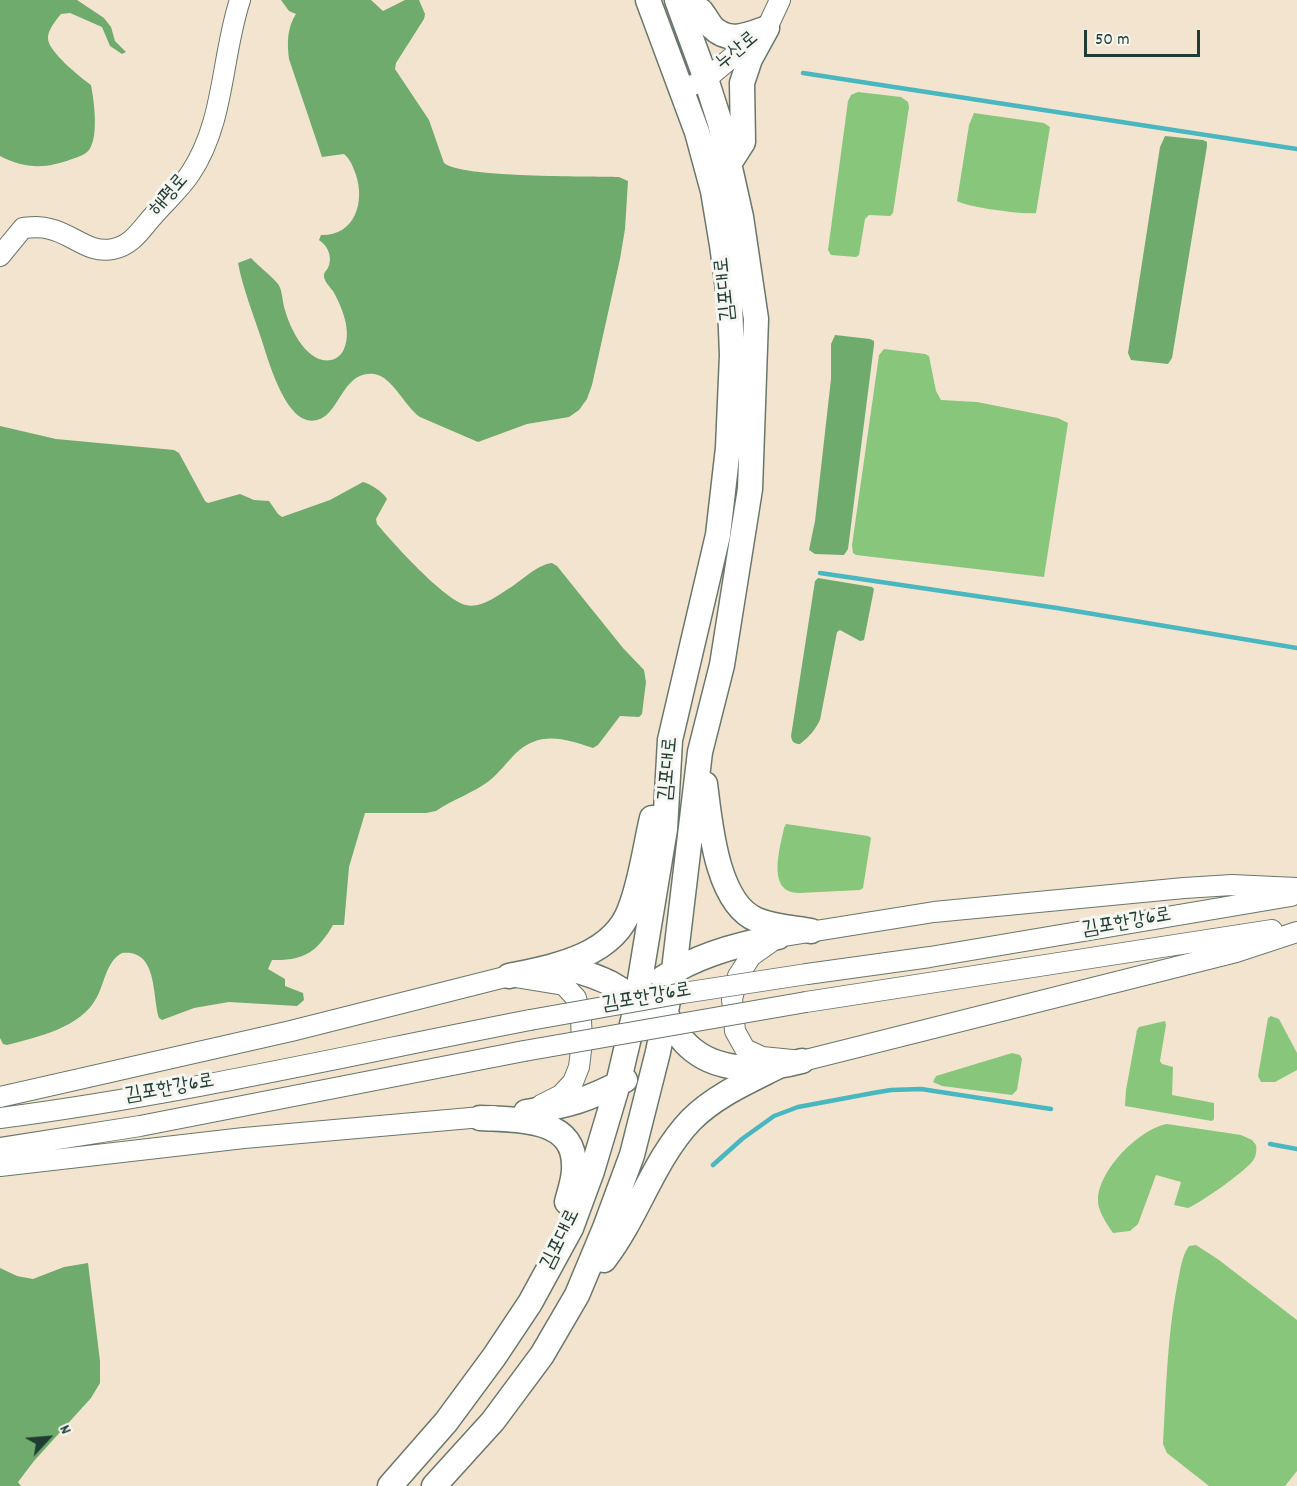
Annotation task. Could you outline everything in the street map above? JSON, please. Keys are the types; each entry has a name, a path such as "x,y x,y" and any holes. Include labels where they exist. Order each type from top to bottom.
{"main road":[{"name":"김포대로","path":"390,1486 446,1422 530,1303 571,1228 592,1171 618,1084 636,1002 665,829 670,740 718,535 728,447 732,356 730,304 713,191 682,90 648,0"},
{"name":"김포대로","path":"434,1486 493,1420 528,1374 542,1355 577,1295 632,1155 658,1052 674,970 700,752 722,665 750,489 756,319 750,267 729,164 706,79 678,0"},
{"path":"678,0 700,10 720,34 734,37 745,36 767,28"},
{"path":"729,164 744,142 742,83 750,59 767,28"},
{"path":"509,976 559,965 599,946 615,934 626,918 636,889 670,740"},
{"path":"700,752 712,833 728,891 741,910 756,920 776,926 811,931"},
{"path":"636,1002 653,984 674,970 716,952 778,937"},
{"path":"643,959 666,1014 675,1030 694,1051 715,1061 758,1069 802,1061"},
{"path":"526,1112 557,1108 590,1099 634,1075 658,1052 646,1016 625,992 603,978 559,965"},
{"path":"577,1295 608,1255 664,1156 692,1120 726,1093 777,1067"},
{"path":"480,1118 544,1124 559,1132 568,1143 574,1164 573,1177 548,1271"}],"street":[{"name":"해평로","path":"0,256 23,228 50,229 96,249 115,249 134,240 184,182 197,161 218,108 240,0"},
{"name":"누산로","path":"682,90 706,79 767,28 780,0"},
{"path":"1297,888 1232,885 1184,888 934,912 778,937 751,956 738,976 732,999 735,1030 745,1049 762,1057 802,1061 1236,952 1297,932"},
{"name":"김포한강6로","path":"0,1118 240,1078 530,1020 683,993 930,957 1297,895"},
{"name":"김포한강6로","path":"0,1148 140,1126 524,1051 806,1002 1118,956 1297,926"},
{"path":"0,1097 291,1031 509,976 564,986 576,998 581,1020 582,1042 579,1067 573,1082 561,1095 526,1112 298,1133 0,1166"}],"green space":[{"path":"0,0 77,0 104,18 111,27 115,41 126,52 122,54 110,46 102,27 70,13 61,14 49,33 48,39 54,51 91,85 95,118 94,136 89,150 83,155 44,166 18,163 0,156"},
{"path":"281,0 371,0 383,11 405,0 419,0 425,14 424,19 396,63 395,69 429,120 444,163 455,168 499,174 619,177 628,181 625,229 620,259 592,385 587,399 579,410 569,417 527,424 478,442 420,417 387,380 374,374 364,374 356,378 349,384 327,415 320,419 308,420 298,415 289,405 274,376 245,292 238,263 251,258 272,277 281,290 291,327 301,344 315,357 323,360 335,359 341,354 346,342 345,319 340,304 324,278 330,256 325,245 319,240 321,235 333,234 349,224 355,216 359,196 356,175 346,156 344,154 322,157 289,59 288,36 296,14 289,11"},
{"path":"858,92 901,97 908,102 893,213 890,216 869,215 865,219 859,255 856,257 831,255 828,250 848,101 851,95"},
{"path":"974,113 1044,123 1050,127 1036,213 996,210 957,201 969,125"},
{"path":"1165,136 1207,142 1172,358 1168,364 1131,360 1128,353 1160,147"},
{"path":"835,335 874,341 848,549 844,555 815,554 809,550 815,521 831,379 831,344"},
{"path":"884,349 929,356 936,391 941,400 977,402 1058,418 1068,423 1044,577 853,553 852,545 879,355"},
{"path":"0,426 56,439 174,450 179,453 208,503 240,494 254,500 269,501 282,517 330,500 363,482 366,483 380,491 387,499 376,519 377,524 432,582 456,601 466,605 477,605 488,601 535,570 552,563 557,566 623,648 644,670 646,682 642,714 639,717 620,716 598,745 593,748 553,739 543,739 524,746 489,781 436,811 365,813 349,867 344,925 333,925 321,942 308,953 293,959 272,960 268,969 285,979 285,986 303,993 304,1000 297,1006 229,1002 194,1008 162,1020 159,1018 148,966 142,958 134,954 122,953 112,962 90,1008 80,1016 57,1030 7,1045 3,1044 0,1038"},
{"path":"818,578 874,589 864,640 860,641 840,630 837,632 820,720 809,736 798,744 792,740 791,736 815,581"},
{"path":"786,824 871,838 863,888 799,893 789,891 782,886 779,878 778,857"},
{"path":"1271,1016 1279,1019 1297,1053 1297,1070 1275,1082 1261,1082 1258,1076 1268,1018"},
{"path":"1165,1021 1160,1061 1162,1064 1173,1067 1172,1095 1214,1103 1212,1121 1125,1106 1137,1030 1139,1027"},
{"path":"1012,1053 1020,1055 1022,1059 1017,1090 1012,1095 942,1086 933,1082 936,1076"},
{"path":"1167,1124 1241,1135 1252,1140 1256,1145 1255,1157 1246,1168 1188,1208 1174,1205 1181,1182 1156,1175 1138,1224 1130,1231 1113,1233 1098,1203 1100,1188 1105,1176 1122,1152 1133,1142 1156,1127"},
{"path":"1196,1245 1297,1320 1297,1471 1285,1486 1209,1486 1167,1453 1163,1444 1167,1365 1174,1306 1184,1255 1189,1246"},
{"path":"88,1263 100,1361 100,1383 91,1398 34,1461 18,1482 21,1486 0,1486 0,1268 17,1276 33,1279 64,1267"}],"waterway":[{"path":"803,73 1297,149"},
{"path":"820,573 1057,608 1297,648"},
{"path":"713,1165 742,1139 774,1116 798,1107 891,1090 921,1089 1051,1109"},
{"path":"1270,1144 1297,1149"}]}
